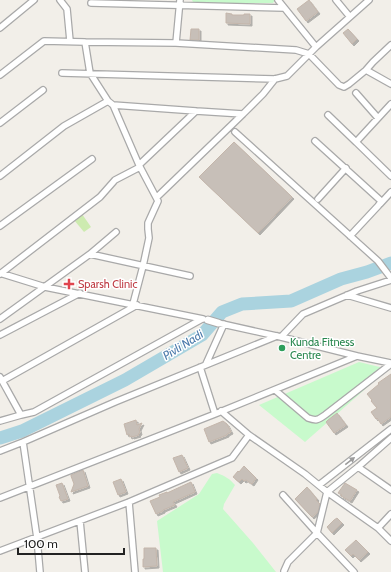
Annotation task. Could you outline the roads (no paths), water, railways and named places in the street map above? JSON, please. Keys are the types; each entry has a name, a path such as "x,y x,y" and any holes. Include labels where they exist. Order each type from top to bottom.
{"street":[{"path":"0,28 34,0"},
{"path":"60,0 67,9 70,41"},
{"path":"278,0 316,47"},
{"path":"336,0 350,17"},
{"path":"62,73 275,79 287,76 316,47 369,0"},
{"path":"91,3 180,1 284,8"},
{"path":"176,43 180,1"},
{"path":"1,74 44,41 176,43 296,50 309,54 339,85 344,87 366,70 391,45"},
{"path":"21,415 1,379 135,305 149,238 148,226 158,201 139,166 111,103 90,73 85,42"},
{"path":"366,70 391,84"},
{"path":"156,197 243,114 263,94 275,79"},
{"path":"0,123 43,90"},
{"path":"356,93 378,118"},
{"path":"0,176 64,126 111,103 243,114"},
{"path":"356,142 391,104"},
{"path":"1,273 97,200 115,180 139,166 196,111"},
{"path":"328,115 391,176"},
{"path":"0,451 206,364 279,336 303,314 357,291 391,279 378,261 235,132"},
{"path":"315,141 380,200 380,204"},
{"path":"0,226 92,159"},
{"path":"318,199 346,168"},
{"path":"350,236 391,192"},
{"path":"0,319 90,254 116,232"},
{"path":"90,254 190,276"},
{"path":"1,273 45,287 205,319 391,363"},
{"path":"0,335 80,293"},
{"path":"347,295 391,308"},
{"path":"0,421 34,412 205,319"},
{"path":"206,364 221,323"},
{"path":"0,498 218,413 357,356"},
{"path":"275,390 308,418 317,420 391,363"},
{"path":"200,367 218,413 378,528 391,541"},
{"path":"319,485 391,429"},
{"path":"0,551 129,502 232,458 249,435"},
{"path":"284,572 288,562 317,533 327,492 391,439"},
{"path":"23,442 37,538 40,572"},
{"path":"358,467 391,490"},
{"path":"283,495 354,572"},
{"path":"129,502 136,572"},
{"path":"378,528 391,514"},
{"path":"80,521 85,572"}],"waterway":[{"name":"Pivli Nadi","path":"0,438 22,431 125,380 202,335 222,312 242,304 291,301 341,279 367,272 391,263"}],"place":[{"name":"Sparsh Clinic","path":"69,284"},
{"name":"Kunda Fitness Centre","path":"282,348"}]}
